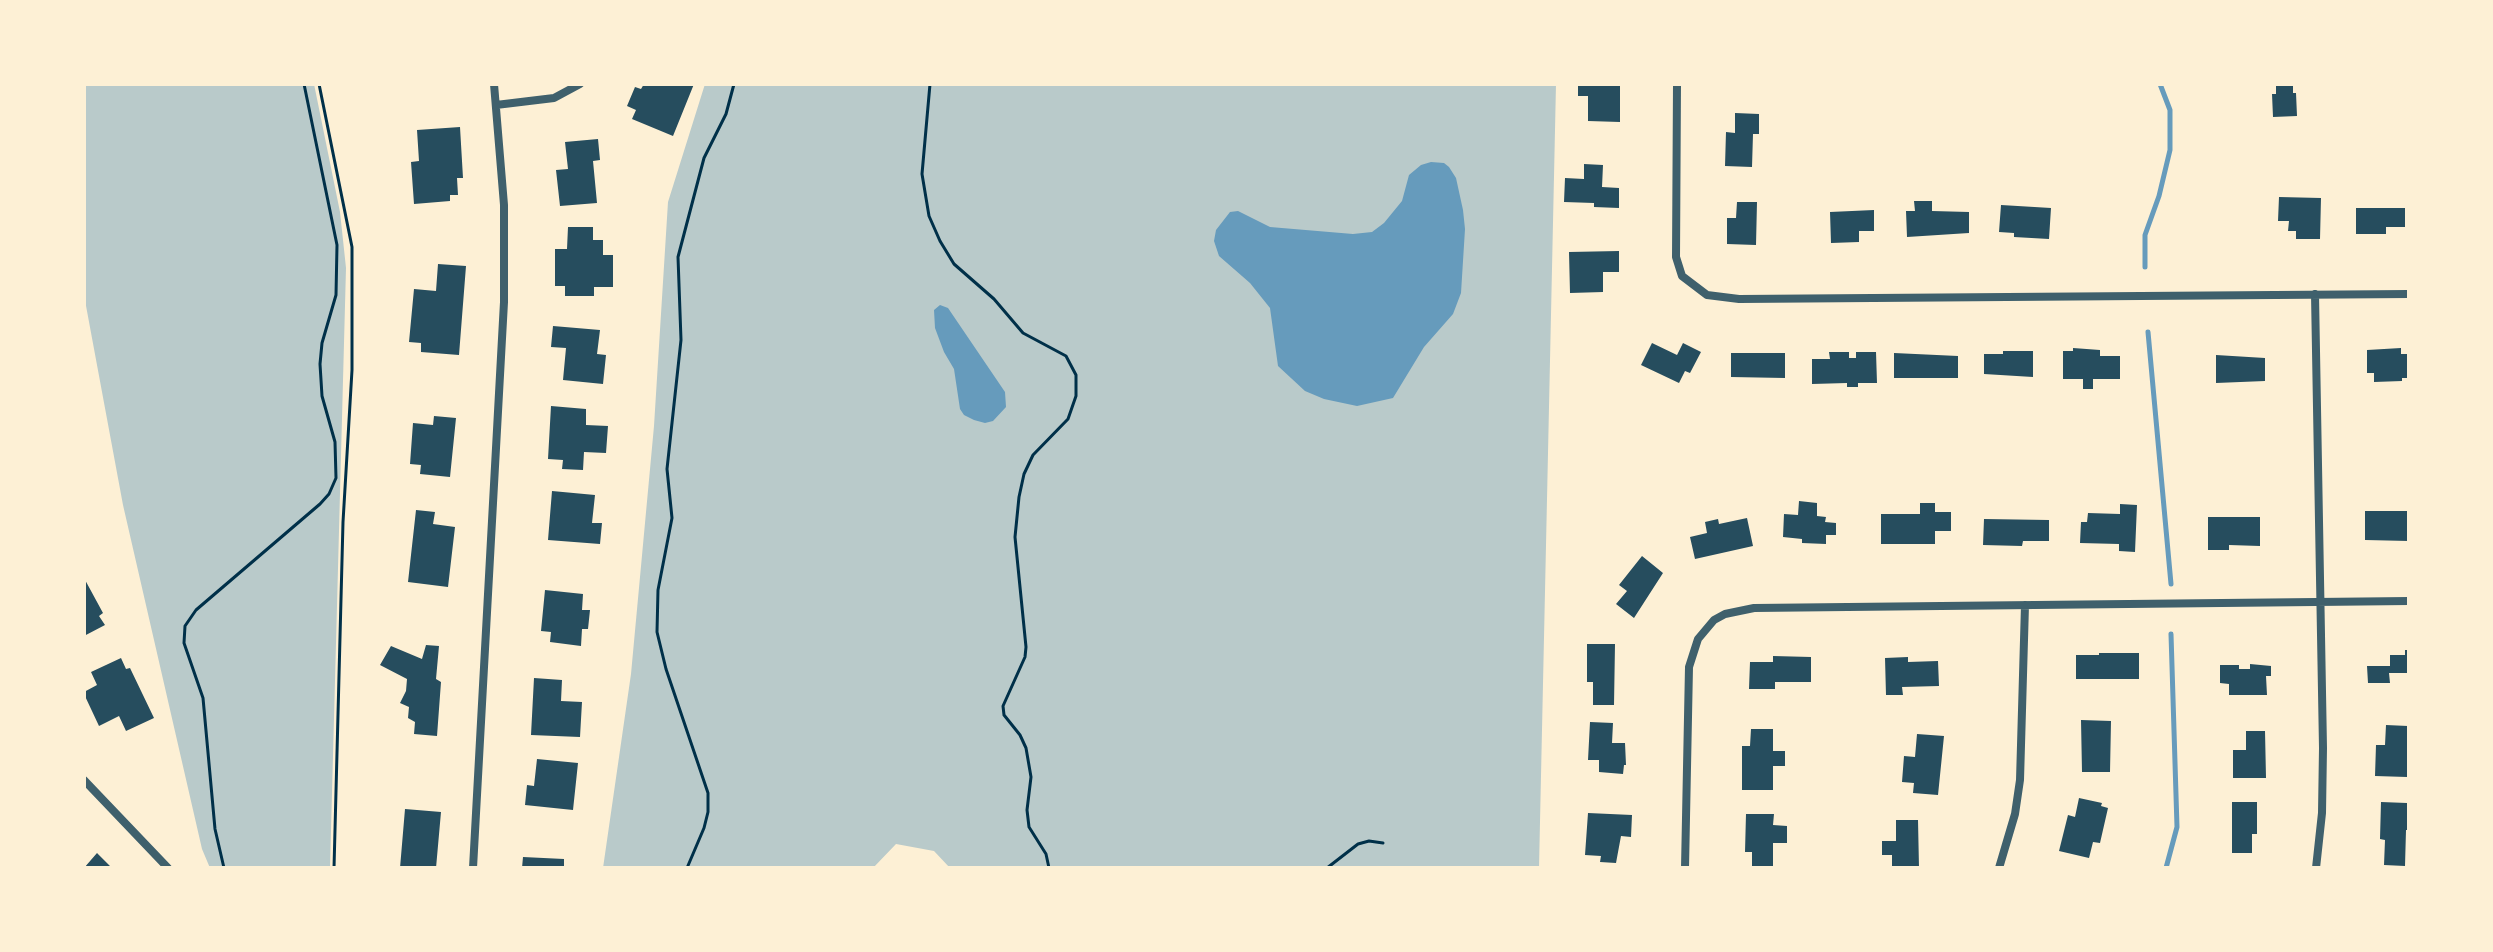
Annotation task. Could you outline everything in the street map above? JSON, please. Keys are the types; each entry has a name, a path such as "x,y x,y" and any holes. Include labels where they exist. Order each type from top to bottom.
{"street":[{"path":"473,868 504,302 504,205 494,84"},
{"path":"496,105 554,98 580,84"},
{"path":"1677,84 1676,257 1682,276 1707,295 1726,299 2409,294"},
{"path":"2315,294 2322,780 2316,868"},
{"path":"1685,868 1689,667 1698,639 1714,620 1725,614 1754,608 2409,601"},
{"path":"1999,868 2015,814 2020,780 2025,605"},
{"path":"84,780 168,868"}],"path":[{"path":"224,868 215,829 203,698 184,643 185,626 209,598 227,586 320,504 329,494 336,478 335,442 322,396 320,355 336,295 337,245 304,84"},
{"path":"319,84 352,247 352,370 341,553 334,868"},
{"path":"687,868 704,828 708,793 666,669 657,632 660,578 672,518 667,469 681,340 678,257 704,158 726,114 734,84"},
{"path":"930,84 922,174 929,216 940,241 954,264 994,299 1023,333 1066,356 1076,375 1076,396 1068,419 1033,455 1022,485 1015,537 1026,647 1025,657 1003,706 1004,715 1026,748 1031,777 1027,810 1029,827 1046,854 1049,868"},
{"path":"1327,868 1358,844 1369,841 1383,843"}],"shaded area":[{"path":"84,84 314,84 340,212 346,268 330,868 210,868 202,849 123,505 84,295"},
{"path":"705,84 1556,84 1539,868 950,868 934,851 896,844 873,868 603,868 631,674 654,426 668,202"}],"water":[{"path":"1444,163 1449,167 1456,178 1463,210 1465,229 1461,293 1453,314 1424,347 1393,398 1357,406 1324,399 1305,391 1278,366 1270,308 1250,283 1219,256 1214,241 1216,230 1230,212 1238,211 1270,227 1353,234 1372,232 1402,201 1409,175 1421,165"},
{"path":"940,305 948,308 1005,392 1006,407 993,421 985,423 974,420 960,409 954,369 935,328 934,310"}],"building":[{"path":"644,84 694,84 673,136 632,119 636,110 627,106 635,87 641,89"},
{"path":"1578,84 1620,84 1620,122 1588,121 1588,96 1578,96"},
{"path":"2276,84 2293,84 2297,116 2273,117 2272,94 2276,94"},
{"path":"1735,113 1759,114 1759,134 1753,134 1752,167 1725,166 1726,132 1735,133"},
{"path":"460,127 463,178 457,178 458,195 450,195 450,201 414,204 411,162 419,161 417,130"},
{"path":"598,139 600,160 593,161 597,203 560,206 556,170 568,169 565,142"},
{"path":"1584,164 1603,165 1602,187 1619,188 1619,208 1564,202 1565,178 1584,179"},
{"path":"2279,197 2321,198 2320,239 2296,239 2296,231 2288,231 2289,221 2278,221"},
{"path":"1914,201 1932,201 1932,211 1969,212 1969,233 1907,237 1906,211 1915,211"},
{"path":"1737,202 1757,202 1756,245 1727,244 1727,218 1736,218"},
{"path":"2001,205 2051,208 2049,239 2014,237 2014,233 1999,232"},
{"path":"2356,208 2405,208 2405,227 2386,227 2386,234 2356,234"},
{"path":"1874,210 1874,231 1859,231 1859,242 1831,243 1830,212"},
{"path":"568,227 593,227 593,240 603,240 603,255 613,255 613,287 594,287 594,296 565,296 565,286 555,286 555,249 567,249"},
{"path":"1619,251 1619,272 1603,272 1603,292 1570,293 1569,252"},
{"path":"438,264 466,266 459,355 421,352 421,343 409,342 414,289 436,291"},
{"path":"553,326 600,330 597,354 606,355 603,384 563,380 566,348 551,347"},
{"path":"1652,343 1677,355 1683,343 1701,352 1690,373 1685,371 1679,383 1641,365"},
{"path":"2073,348 2100,350 2100,356 2120,356 2120,379 2093,379 2093,389 2083,389 2083,379 2063,379 2063,351 2073,351"},
{"path":"2401,348 2401,354 2409,354 2409,378 2374,382 2374,373 2367,373 2367,350"},
{"path":"2003,351 2033,351 2033,377 1984,374 1984,354 2003,354"},
{"path":"1829,352 1849,352 1849,358 1856,358 1856,352 1876,352 1877,383 1858,383 1858,387 1847,387 1847,383 1812,384 1812,359 1830,359"},
{"path":"1731,353 1785,353 1785,378 1731,377"},
{"path":"1894,353 1958,356 1958,378 1894,378"},
{"path":"2216,355 2265,358 2265,381 2216,383"},
{"path":"551,406 586,409 586,425 608,426 606,453 584,452 583,470 562,469 563,460 548,459"},
{"path":"434,416 456,418 450,477 420,474 421,465 410,464 413,423 433,425"},
{"path":"552,491 595,495 592,523 602,523 600,544 548,540"},
{"path":"1799,501 1817,503 1817,516 1826,517 1825,522 1836,523 1836,535 1826,535 1826,544 1802,543 1802,539 1783,537 1784,514 1798,515"},
{"path":"1920,503 1935,503 1935,512 1951,512 1951,531 1935,531 1935,544 1881,544 1881,514 1920,514"},
{"path":"2120,504 2137,505 2135,552 2119,551 2119,544 2080,543 2081,522 2087,522 2088,513 2120,514"},
{"path":"416,510 435,512 433,524 455,527 448,587 408,582"},
{"path":"2365,511 2409,511 2409,541 2365,540"},
{"path":"2208,517 2260,517 2260,546 2229,545 2229,550 2208,550"},
{"path":"1747,518 1753,546 1695,559 1690,537 1707,533 1705,522 1718,519 1719,524"},
{"path":"1984,519 2049,520 2049,541 2023,541 2022,546 1983,545"},
{"path":"1642,556 1663,573 1634,618 1616,604 1627,591 1619,585"},
{"path":"84,578 103,613 99,616 105,625 84,636"},
{"path":"545,590 583,594 582,610 590,610 588,629 582,629 581,646 550,642 551,632 541,631"},
{"path":"1587,644 1615,644 1614,705 1593,705 1593,682 1587,682"},
{"path":"426,645 439,646 436,679 441,682 437,736 414,734 415,722 408,718 409,707 400,703 407,679 380,665 391,646 422,659"},
{"path":"2405,650 2409,650 2409,673 2389,673 2390,683 2368,683 2367,666 2390,666 2390,655 2405,655"},
{"path":"2139,653 2139,679 2076,679 2076,655"},
{"path":"1773,656 1811,657 1811,682 1775,682 1775,689 1749,689 1750,662 1773,662"},
{"path":"1908,657 1908,662 1938,661 1939,686 1902,687 1903,695 1886,695 1885,658"},
{"path":"121,658 126,669 130,668 154,718 126,731 119,716 99,726 84,694 97,685 91,672"},
{"path":"2250,664 2271,666 2271,676 2266,676 2267,695 2229,695 2229,684 2220,683 2220,665 2239,665 2239,669 2250,669"},
{"path":"534,678 562,680 561,701 582,702 580,737 531,735"},
{"path":"2081,720 2111,721 2110,772 2082,772"},
{"path":"1590,722 1613,723 1612,743 1625,743 1626,765 1623,774 1599,772 1599,760 1588,760"},
{"path":"2386,725 2408,726 2407,777 2375,776 2376,745 2385,745"},
{"path":"1751,729 1773,729 1773,751 1785,751 1785,766 1773,766 1773,790 1742,790 1742,746 1750,746"},
{"path":"2246,731 2265,731 2266,778 2233,778 2233,750 2246,750"},
{"path":"1917,734 1944,736 1938,795 1913,793 1914,783 1902,782 1904,756 1915,757"},
{"path":"537,759 578,763 573,810 525,805 527,785 534,786"},
{"path":"2079,798 2102,803 2101,806 2108,808 2100,843 2093,842 2089,858 2059,851 2068,815 2075,817"},
{"path":"2232,802 2257,802 2257,834 2252,834 2252,853 2232,853"},
{"path":"2381,802 2407,803 2409,830 2406,830 2405,866 2384,865 2385,840 2380,839"},
{"path":"405,809 441,812 436,868 400,868"},
{"path":"1588,813 1632,815 1631,837 1621,836 1616,863 1600,862 1601,856 1585,855"},
{"path":"1746,814 1774,814 1773,825 1787,826 1787,843 1773,843 1773,868 1752,868 1752,852 1745,852"},
{"path":"1896,820 1918,820 1919,868 1892,868 1892,855 1882,855 1882,841 1896,841"},
{"path":"97,853 112,868 84,868"},
{"path":"523,857 564,859 564,868 522,868"}],"waterway":[{"path":"2145,267 2145,235 2159,196 2170,150 2170,110 2160,84"},
{"path":"2148,332 2171,584"},
{"path":"2166,868 2177,827 2171,634"}]}
